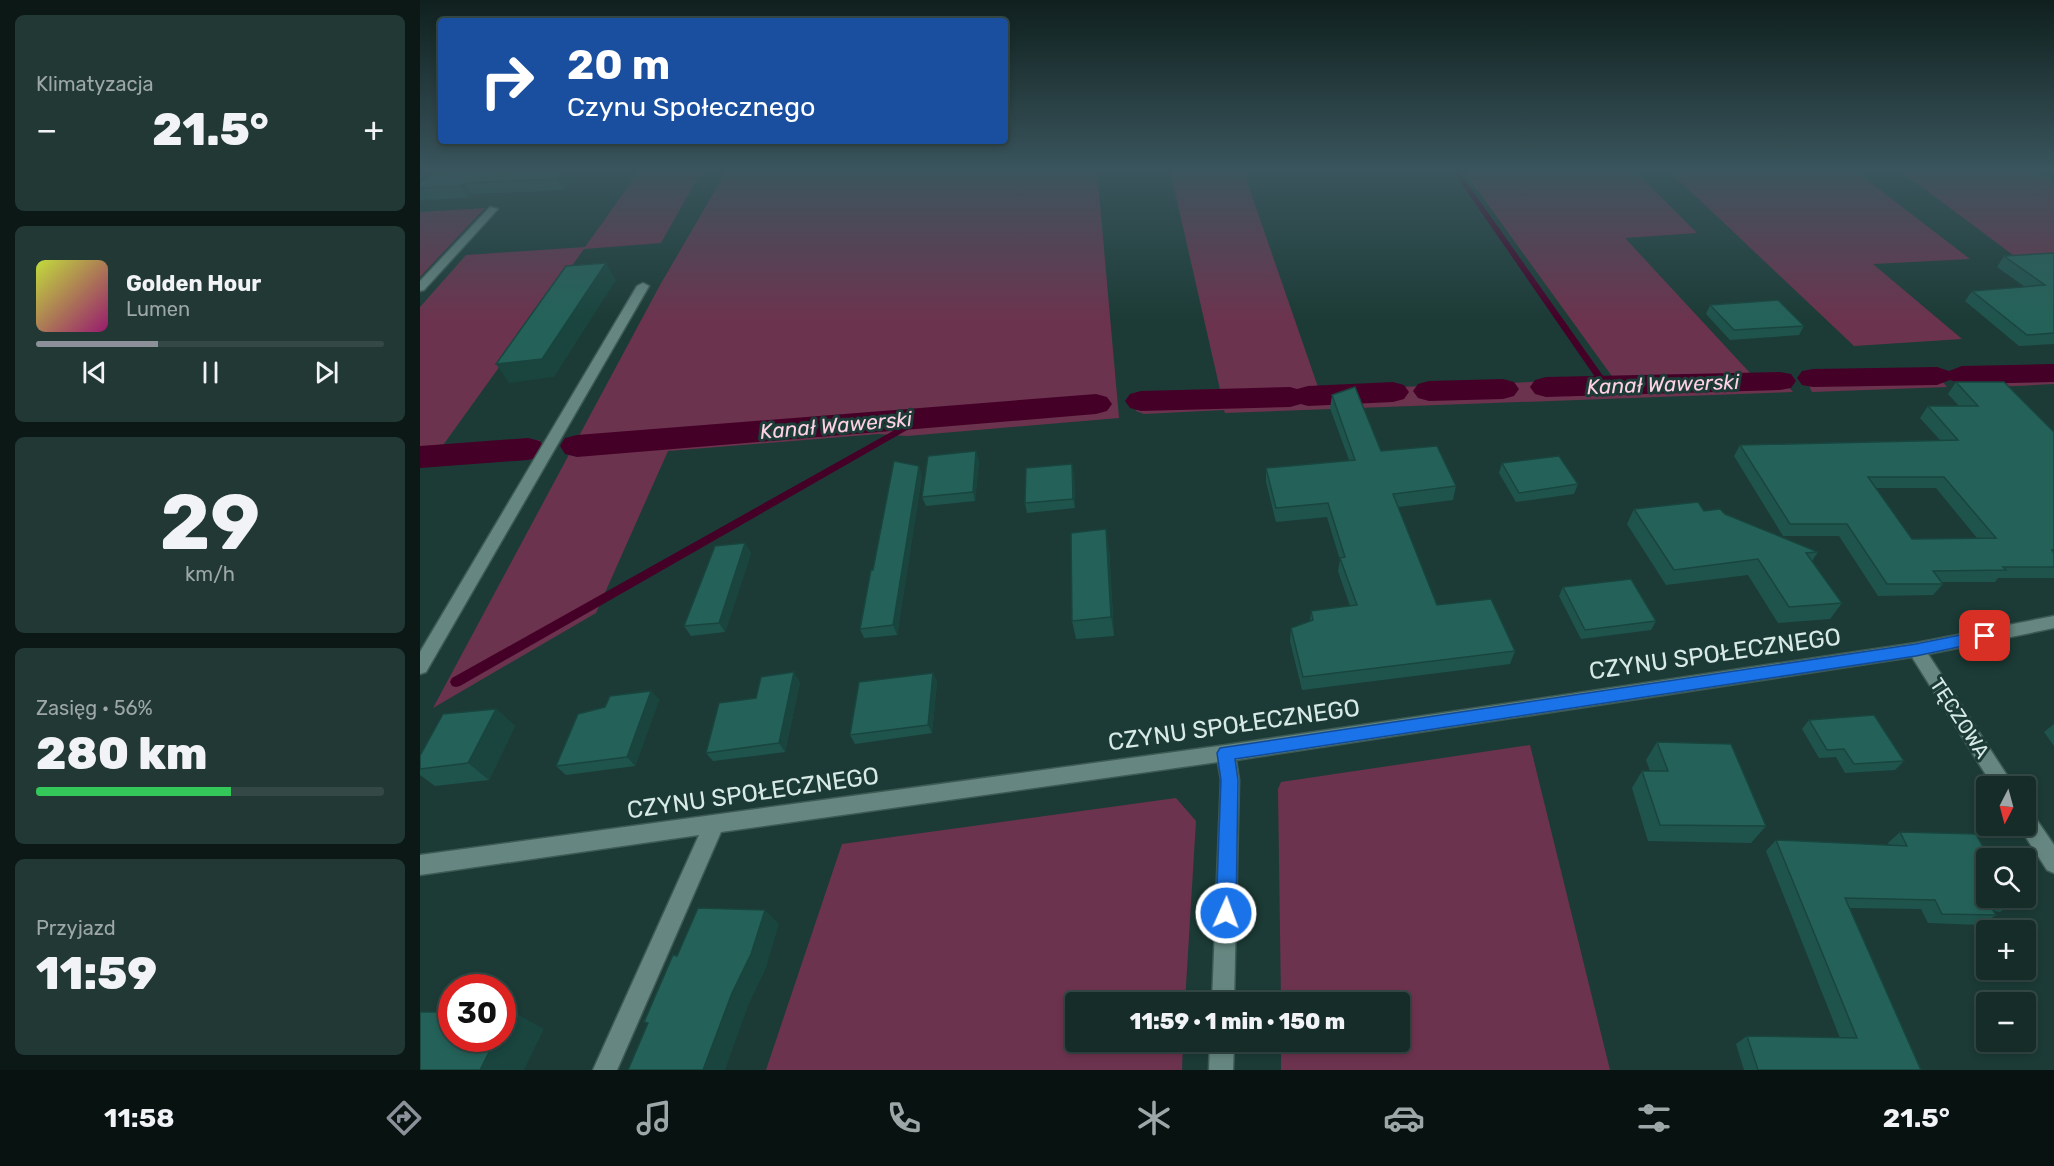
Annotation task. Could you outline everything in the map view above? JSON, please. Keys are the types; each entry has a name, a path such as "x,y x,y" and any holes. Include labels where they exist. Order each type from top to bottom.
{"street":[{"path":"420,288 483,220"},
{"path":"420,667 643,286"},
{"name":"CZYNU SPOŁECZNEGO","path":"420,865 1226,753 1916,650 2054,622"},
{"name":"TĘCZOWA","path":"1916,650 1998,776"},
{"path":"1223,992 1230,780 1226,753"},
{"path":"605,1070 714,825"},
{"path":"2036,836 2054,863"},
{"path":"1221,1070 1222,1052"}],"shaded area":[{"path":"420,220 474,220 420,277"},
{"path":"604,220 674,220 661,243 584,249 441,448 540,440 530,457 420,465 420,307 466,255 585,247"},
{"path":"698,220 1101,220 1119,418 907,436 878,434 668,451 596,613 433,708 660,285"},
{"path":"1181,220 1260,220 1319,390 1614,379 1499,220 1684,220 1697,233 1625,238 1751,374 1776,372 1793,392 1225,413 1224,410 1144,414 1136,411 1141,399 1221,394"},
{"path":"1721,220 1919,220 1970,259 1873,264 1962,339 1854,346"},
{"path":"1966,220 2054,220 2054,256 2017,258"},
{"path":"2054,369 2054,384 2016,386 1980,382 1958,371"},
{"path":"1934,372 1947,387 1812,392 1805,377"},
{"path":"1530,745 1610,1070 1281,1070 1281,1052 1410,1052 1410,992 1281,992 1278,789 1281,782"},
{"path":"1176,798 1196,821 1186,992 1065,992 1065,1052 1183,1052 1182,1070 766,1070 842,844"}],"building":[{"path":"2054,253 2054,333 2027,335 1972,291 2045,285 2004,256"},
{"path":"606,263 542,359 496,364 566,266"},
{"path":"1778,300 1804,326 1734,330 1710,305"},
{"path":"1956,382 2004,382 2054,432 2054,550 2052,550 2054,567 1933,571 1943,584 1887,584 1847,524 1790,524 1740,445 1958,440 1928,406 1978,406","holes":["1868,477 1944,477 1996,538 1912,539"]},
{"path":"1355,387 1381,451 1437,446 1456,486 1393,494 1437,605 1491,599 1515,651 1303,677 1291,628 1313,620 1311,611 1357,605 1340,558 1345,557 1328,503 1276,508 1266,468 1355,460 1332,395"},
{"path":"976,451 973,492 922,497 928,456"},
{"path":"1559,456 1578,484 1519,493 1502,463"},
{"path":"894,461 919,466 893,625 860,629 871,570 873,570"},
{"path":"1072,464 1073,499 1025,503 1026,468"},
{"path":"1698,502 1704,511 1720,509 1725,514 1818,552 1806,553 1842,603 1789,607 1758,559 1674,570 1634,509"},
{"path":"1106,529 1111,617 1072,621 1071,533"},
{"path":"745,543 719,623 684,626 715,546"},
{"path":"1631,579 1656,621 1585,630 1563,587"},
{"path":"794,672 779,743 706,753 719,703 756,698 761,677"},
{"path":"933,673 928,725 850,735 859,682"},
{"path":"651,691 627,757 556,766 578,714 605,707 610,696"},
{"path":"496,709 468,763 420,769 420,756 443,714"},
{"path":"1874,715 1904,761 1854,764 1844,749 1827,750 1809,720"},
{"path":"1657,742 1731,744 1766,826 1660,825 1642,771 1668,771"},
{"path":"1900,832 1976,834 1984,848 1976,848 1976,908 1992,908 1996,915 1942,914 1935,900 1845,898 1921,1070 1758,1070 1747,1036 1857,1038 1776,840 1907,846"},
{"path":"698,908 765,910 751,954 732,993 703,1070 628,1070 648,1023 644,1022 673,955 677,956"},
{"path":"420,1012 438,1012 438,1052 489,1052 480,1070 420,1070"}],"waterway":[{"path":"1490,220 1605,385"},
{"name":"Kanał Wawerski","path":"1962,375 2054,373"},
{"name":"Kanał Wawerski","path":"1813,378 1937,376"},
{"name":"Kanał Wawerski","path":"1546,387 1780,381"},
{"name":"Kanał Wawerski","path":"1429,391 1503,389"},
{"name":"Kanał Wawerski","path":"1308,396 1393,392"},
{"name":"Kanał Wawerski","path":"1141,401 1290,397"},
{"name":"Kanał Wawerski","path":"577,446 1096,404"},
{"path":"456,682 918,420"},
{"name":"Kanał Wawerski","path":"420,457 528,449"}],"route":[{"path":"1226,913 1230,780 1226,753 1916,650 1985,636"}]}
